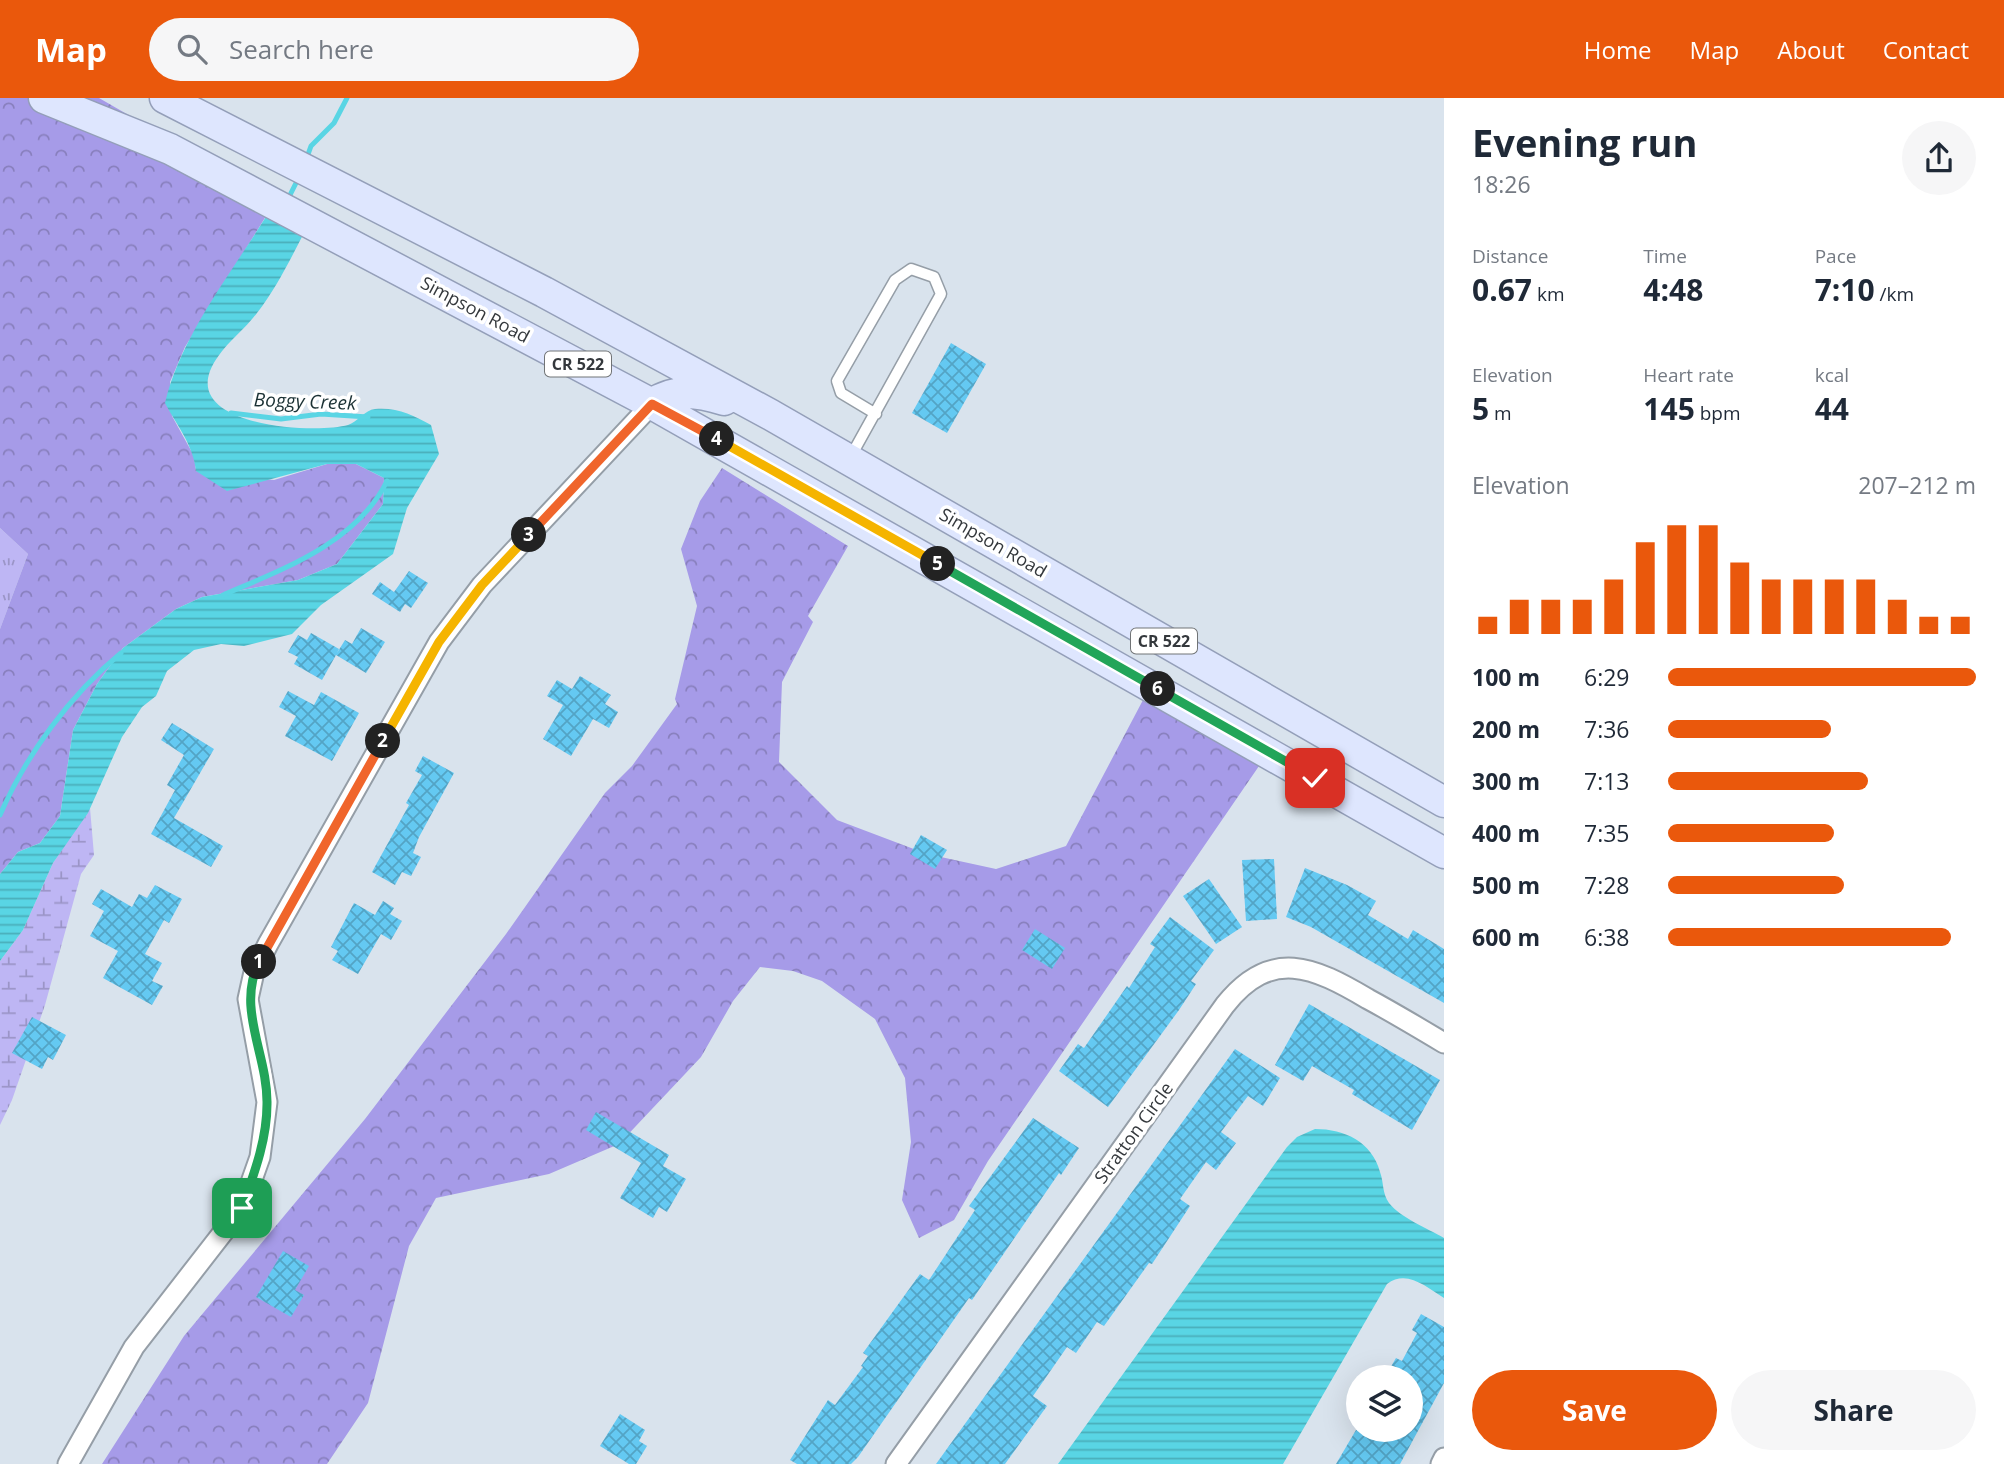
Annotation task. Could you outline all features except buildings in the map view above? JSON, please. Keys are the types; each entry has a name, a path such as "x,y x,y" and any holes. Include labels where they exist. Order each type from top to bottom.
{"main road":[{"name":"Simpson Road","path":"44,98 142,135 652,404 1444,853"},
{"name":"Simpson Road","path":"165,98 544,292 771,415 1444,802"},
{"path":"652,404 665,395 703,394 771,415"},
{"path":"966,580 1019,592 1030,590 1046,573"}],"street":[{"path":"68,1464 134,1347 242,1208 260,1157 267,1102 248,999 254,972 268,944 439,642 482,585 652,404"},
{"name":"Stratton Circle","path":"896,1464 1225,1005 1245,984 1278,969 1308,969 1336,980 1444,1043"},
{"path":"1440,1464 1444,1458"}],"lane":[{"path":"849,459 876,414 941,294 934,277 911,269 895,280 837,381 841,393 876,414"}],"green space":[{"path":"0,98 99,98 276,200 185,347 170,382 172,416 194,456 196,471 274,480 327,464 356,464 384,478 383,504 337,564 298,580 202,597 176,609 123,648 97,684 73,730 60,816 40,843 18,852 0,874 0,629 28,554 0,528"},
{"path":"722,468 848,546 808,616 813,622 782,682 779,762 837,820 927,854 996,869 1066,846 1143,700 1259,766 988,1161 954,1220 919,1238 902,1200 911,1142 905,1078 875,1019 822,981 793,971 760,967 733,1001 701,1057 619,1144 549,1174 436,1198 409,1246 368,1403 327,1464 102,1464 184,1336 365,1119 506,934 605,793 632,766 677,704 675,699 697,606 681,549 700,501"},
{"path":"0,528 28,554 0,629"},
{"path":"90,808 94,855 81,874 45,1005 12,1100 0,1125 0,961 23,930 53,863"}],"water":[{"path":"276,200 311,220 265,302 214,362 210,371 209,390 218,404 236,415 284,427 332,428 348,425 371,410 398,411 431,425 439,454 407,508 393,554 321,605 292,634 244,646 221,644 194,650 167,671 156,696 142,707 122,737 88,813 53,863 23,930 0,961 0,874 18,852 40,843 60,816 73,730 97,684 123,648 176,609 202,597 298,580 337,564 383,504 384,478 356,464 327,464 227,491 196,471 188,444 165,403 173,376 198,324"},
{"path":"1315,1129 1337,1131 1364,1145 1376,1162 1389,1203 1407,1218 1444,1238 1444,1298 1409,1279 1402,1278 1387,1284 1283,1464 1058,1464 1287,1147 1297,1137"}],"waterway":[{"name":"Boggy Creek","path":"306,160 311,146 334,123 347,98"},
{"name":"Boggy Creek","path":"287,201 298,179"},
{"name":"Boggy Creek","path":"231,413 281,419 321,414 368,417"},
{"name":"Boggy Creek","path":"223,595 292,564 337,538 374,503 387,481"},
{"name":"Boggy Creek","path":"0,815 23,770 51,727 84,688 121,653"}],"route":[{"path":"242,1208 260,1157 267,1102 248,999 254,972 268,944 439,642 482,585 652,404 1315,778"}]}
